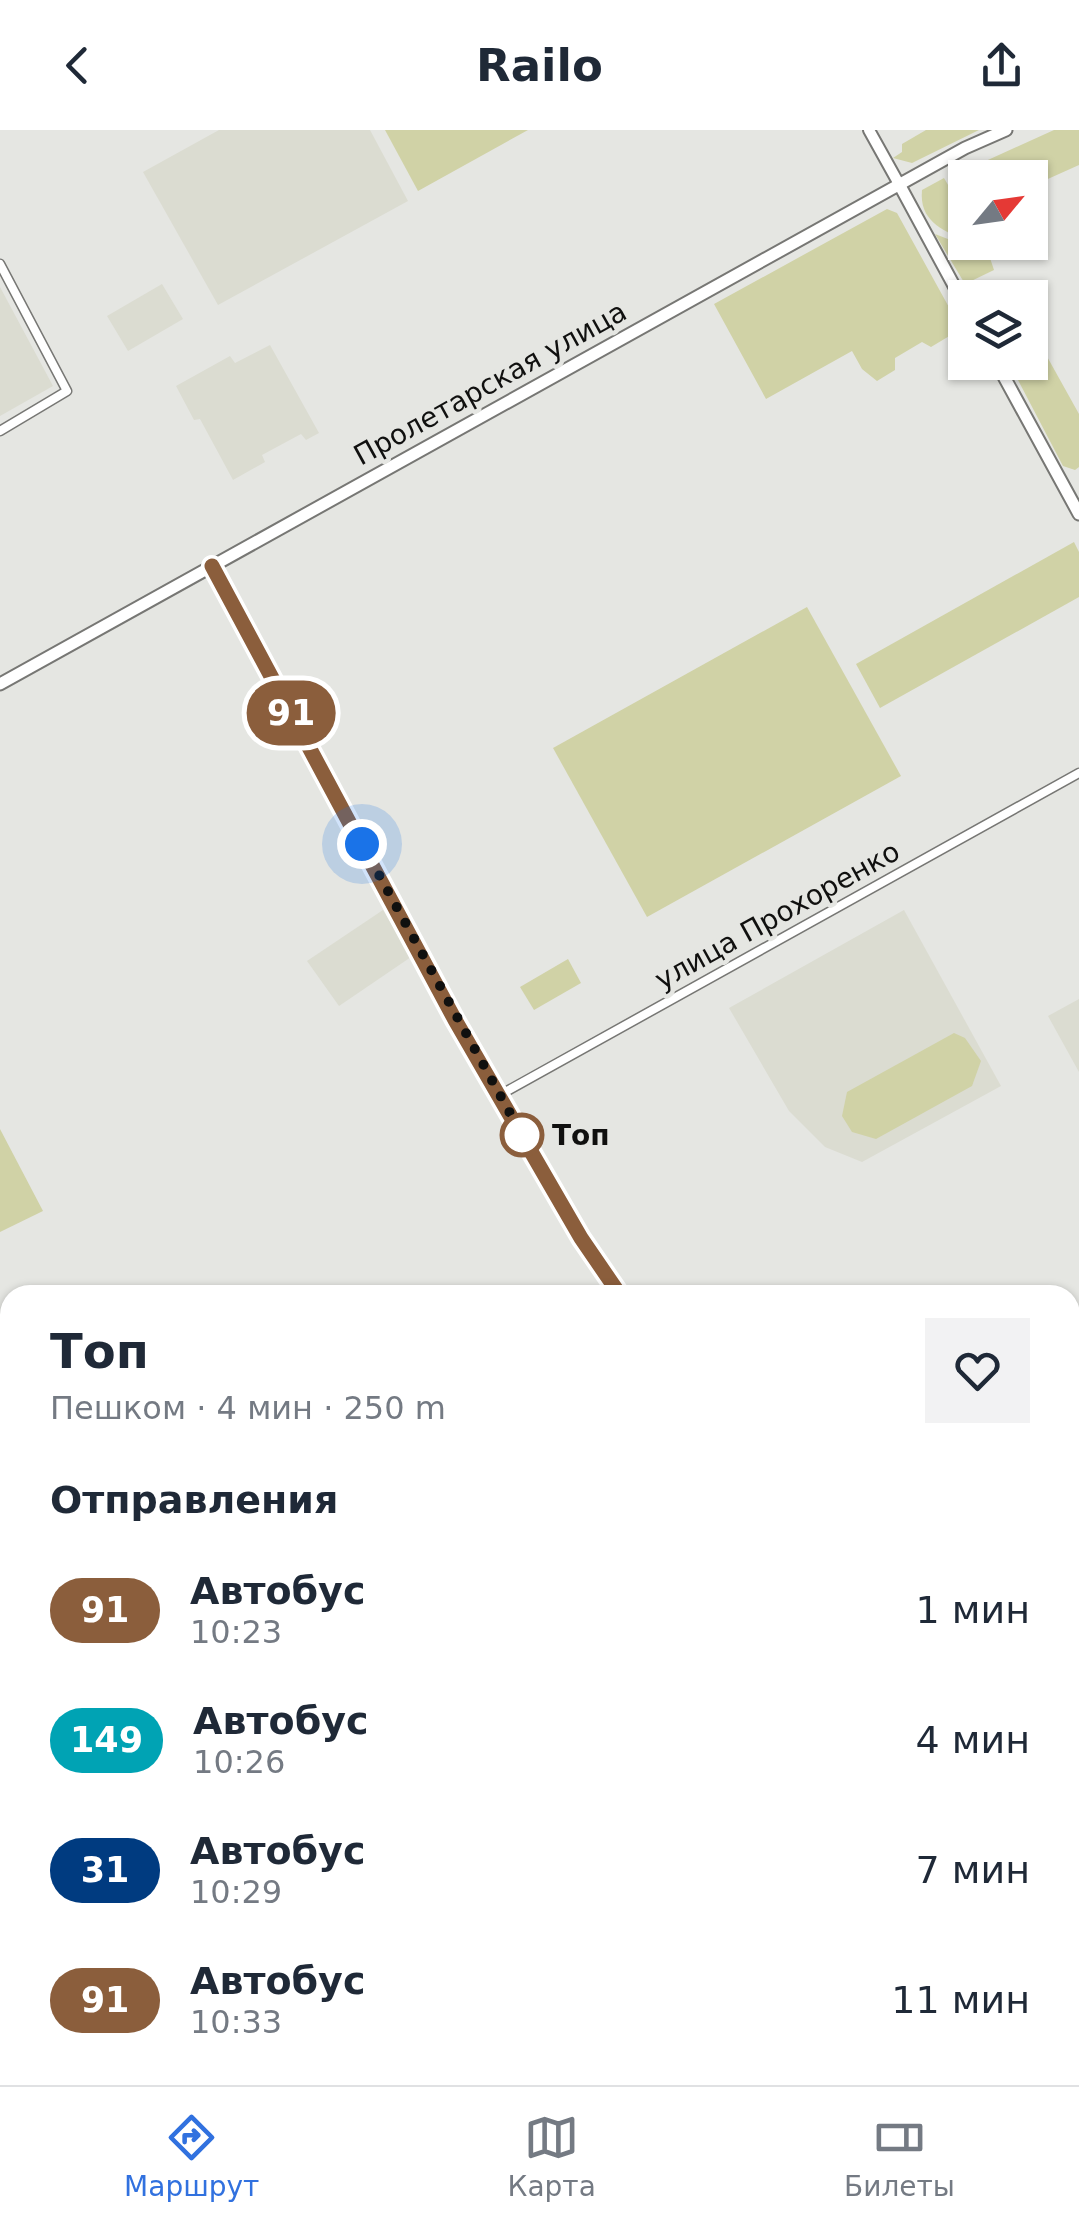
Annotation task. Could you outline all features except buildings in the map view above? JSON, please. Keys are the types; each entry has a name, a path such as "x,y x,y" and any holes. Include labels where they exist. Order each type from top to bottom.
{"main road":[{"name":"Пролетарская улица","path":"0,684 899,184 1006,130"},
{"path":"899,184 951,280"},
{"path":"1006,380 1079,514"}],"street":[{"path":"869,130 899,184"},
{"path":"0,264 67,391 0,432"},
{"path":"212,566 498,1096 581,1238 613,1285"},
{"name":"улица Прохоренко","path":"498,1096 1079,774"}],"shaded area":[{"path":"219,130 370,130 408,201 218,305 143,172"},
{"path":"162,284 183,319 128,351 107,316"},
{"path":"0,287 53,386 0,416"},
{"path":"270,345 319,433 306,440 301,434 262,455 265,462 233,480 200,419 194,420 176,386 230,356 235,363"},
{"path":"383,910 411,957 339,1006 307,961"},
{"path":"904,910 1001,1086 862,1162 825,1147 789,1111 729,1008"},
{"path":"1079,999 1079,1072 1048,1016"}],"green space":[{"path":"385,130 528,130 418,191"},
{"path":"926,130 979,130 912,163 893,158 902,152 902,144"},
{"path":"1054,130 1079,130 1079,165 1048,179 1048,160 988,160"},
{"path":"944,178 948,185 948,232 928,216 922,190"},
{"path":"887,209 897,213 948,305 948,337 931,347 922,342 895,358 895,370 877,381 862,369 852,351 766,399 714,304"},
{"path":"935,234 948,239 948,256"},
{"path":"951,260 991,260 994,270 973,280 963,280"},
{"path":"1048,358 1079,414 1079,467 1075,470 1063,466 1018,380 1048,380"},
{"path":"1074,542 1079,552 1079,597 880,708 856,664"},
{"path":"807,607 901,776 647,917 553,748"},
{"path":"568,959 581,983 534,1010 520,987"},
{"path":"954,1033 965,1038 981,1061 972,1086 876,1139 852,1132 842,1116 847,1092"},
{"path":"0,1129 43,1211 0,1232"}],"bus line":[{"name":"91","path":"212,566 455,1020 581,1238 613,1285"}],"place":[{"name":"Топ","path":"522,1135"}],"route":[{"path":"362,844 455,1020 522,1135"}]}
